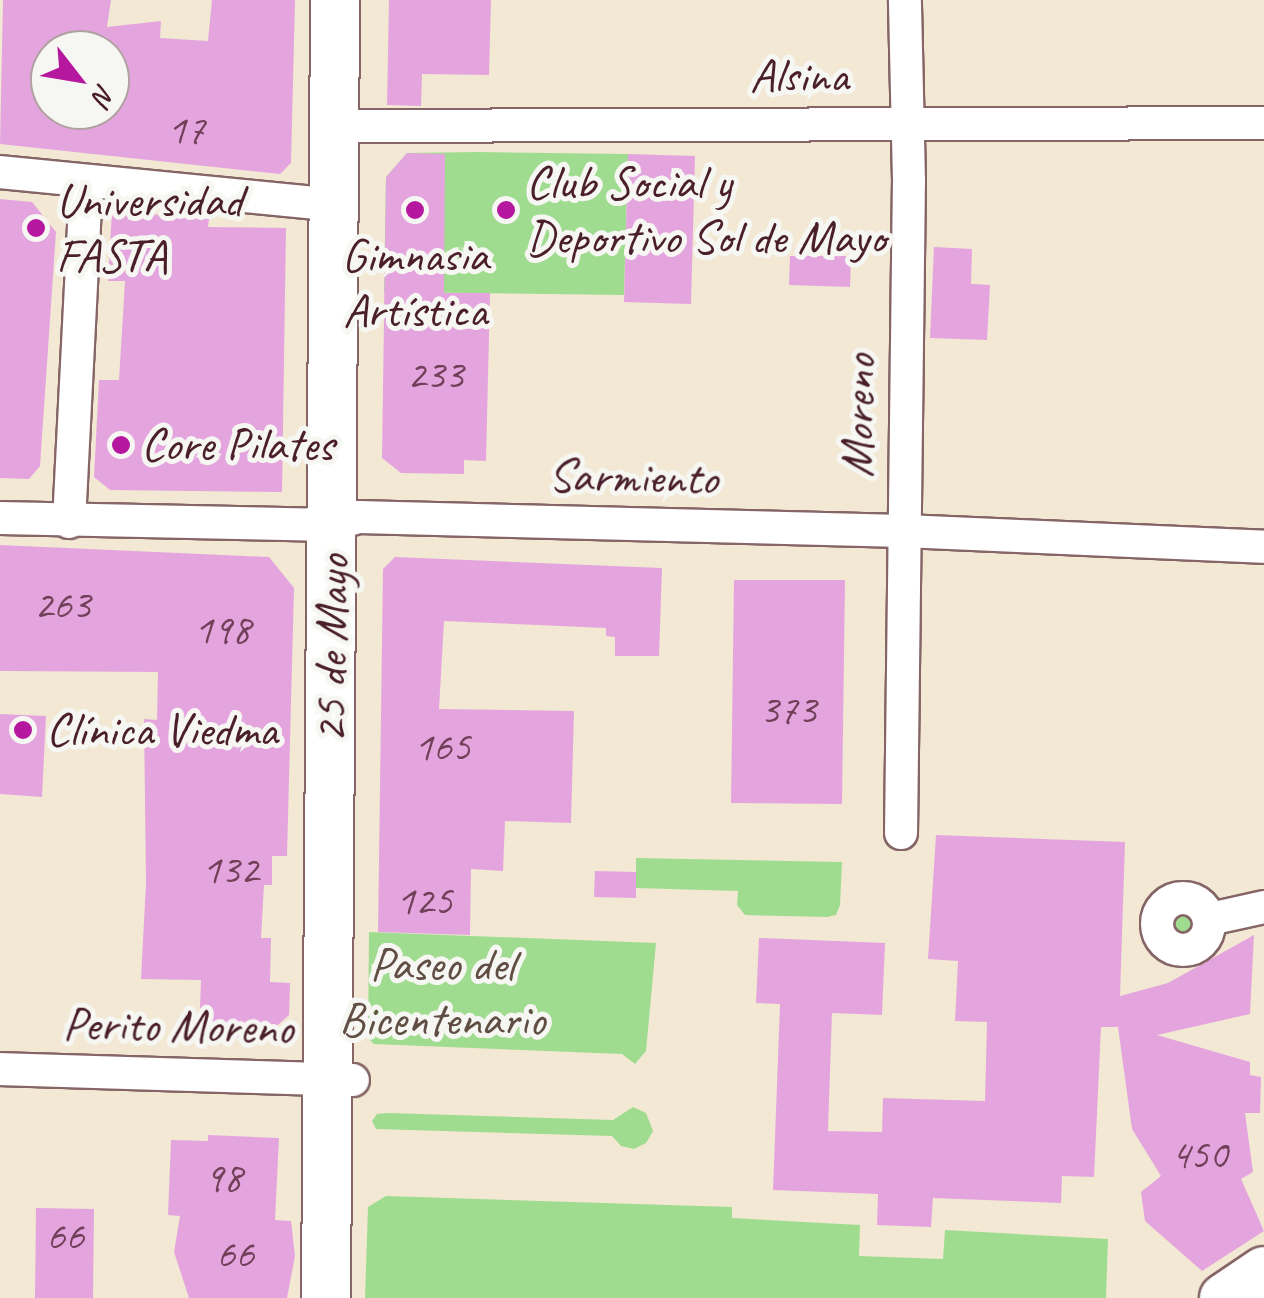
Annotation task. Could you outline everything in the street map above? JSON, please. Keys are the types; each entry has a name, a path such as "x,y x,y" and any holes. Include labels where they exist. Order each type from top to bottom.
{"main road":[{"name":"25 de Mayo","path":"326,1298 340,1078 345,522 347,126 335,0"},
{"name":"25 de Mayo","path":"345,522 334,205 360,0"},
{"name":"25 de Mayo","path":"340,1078 353,1298"},
{"path":"1224,1298 1264,1271"}],"street":[{"name":"Moreno","path":"901,833 905,0"},
{"name":"Alsina","path":"347,126 1264,123"},
{"path":"0,172 334,205"},
{"path":"69,522 86,181"},
{"name":"Sarmiento","path":"0,518 69,522 903,531 1264,547"},
{"path":"1210,919 1264,907"},
{"name":"Perito Moreno","path":"0,1069 340,1078"}],"green space":[{"name":"Club Social y Deportivo Sol de Mayo","path":"407,153 628,154 624,295 384,292 386,177"},
{"name":"Paseo del Bicentenario","path":"636,858 842,862 840,905 836,915 827,917 745,915 737,905 738,891 636,888"},
{"path":"1183,905 1196,911 1202,924 1196,937 1183,943 1170,937 1164,924 1170,911"},
{"name":"Paseo del Bicentenario","path":"369,932 656,943 646,1051 635,1064 622,1054 374,1044 368,1038"},
{"name":"Paseo del Bicentenario","path":"633,1107 646,1113 653,1131 646,1143 634,1149 621,1146 612,1136 376,1129 372,1121 377,1114 388,1113 613,1120"},
{"path":"386,1196 732,1207 732,1218 860,1225 859,1256 943,1259 945,1230 1108,1239 1106,1298 365,1298 368,1207"}],"building":[{"path":"3,0 111,0 107,27 161,21 160,38 208,41 212,0 295,0 291,163 280,174 0,144"},
{"path":"389,0 491,0 489,75 422,74 421,106 387,105"},
{"path":"407,153 445,154 444,293 490,293 486,461 464,460 464,474 401,473 382,458 386,177"},
{"path":"628,154 695,156 691,304 624,302"},
{"path":"0,199 32,202 56,232 40,466 29,479 0,478"},
{"path":"112,211 209,219 208,227 286,228 282,492 110,490 94,477 99,380 119,380 125,281 108,281"},
{"path":"934,247 972,249 971,284 990,285 987,340 930,338"},
{"path":"790,256 851,256 850,287 789,285"},
{"path":"0,545 269,557 294,588 287,856 272,856 272,885 264,885 261,938 271,938 270,982 290,983 289,1015 262,1039 199,1036 201,980 141,979 146,883 144,719 157,720 158,672 0,671"},
{"path":"395,557 662,568 659,656 615,656 615,637 606,636 606,628 444,621 439,709 574,711 571,823 505,821 503,871 471,869 470,935 378,932 383,569"},
{"path":"734,580 845,580 842,804 731,803"},
{"path":"0,714 46,716 42,797 0,794"},
{"path":"936,835 1125,842 1120,996 1168,983 1254,935 1250,1014 1157,1035 1250,1062 1250,1075 1261,1077 1260,1113 1245,1113 1253,1172 1241,1179 1264,1231 1202,1271 1145,1221 1141,1192 1161,1176 1132,1129 1118,1027 1101,1027 1094,1177 1062,1176 1061,1203 933,1198 931,1227 877,1225 878,1194 773,1190 780,1004 756,1003 759,938 885,943 882,1015 832,1013 828,1131 882,1132 883,1098 985,1101 987,1022 955,1021 958,961 928,959"},
{"path":"595,871 636,872 636,898 594,897"},
{"path":"208,1135 279,1138 275,1220 291,1221 295,1256 287,1298 189,1298 174,1252 180,1216 168,1215 171,1140 208,1141"},
{"path":"36,1208 94,1209 93,1298 35,1298"}],"place":[{"name":"Gimnasia Artística","path":"415,210"},
{"name":"Club Social y Deportivo Sol de Mayo","path":"506,210"},
{"name":"Universidad FASTA","path":"36,228"},
{"name":"Core Pilates","path":"121,445"},
{"name":"Clínica Viedma","path":"23,730"}]}
